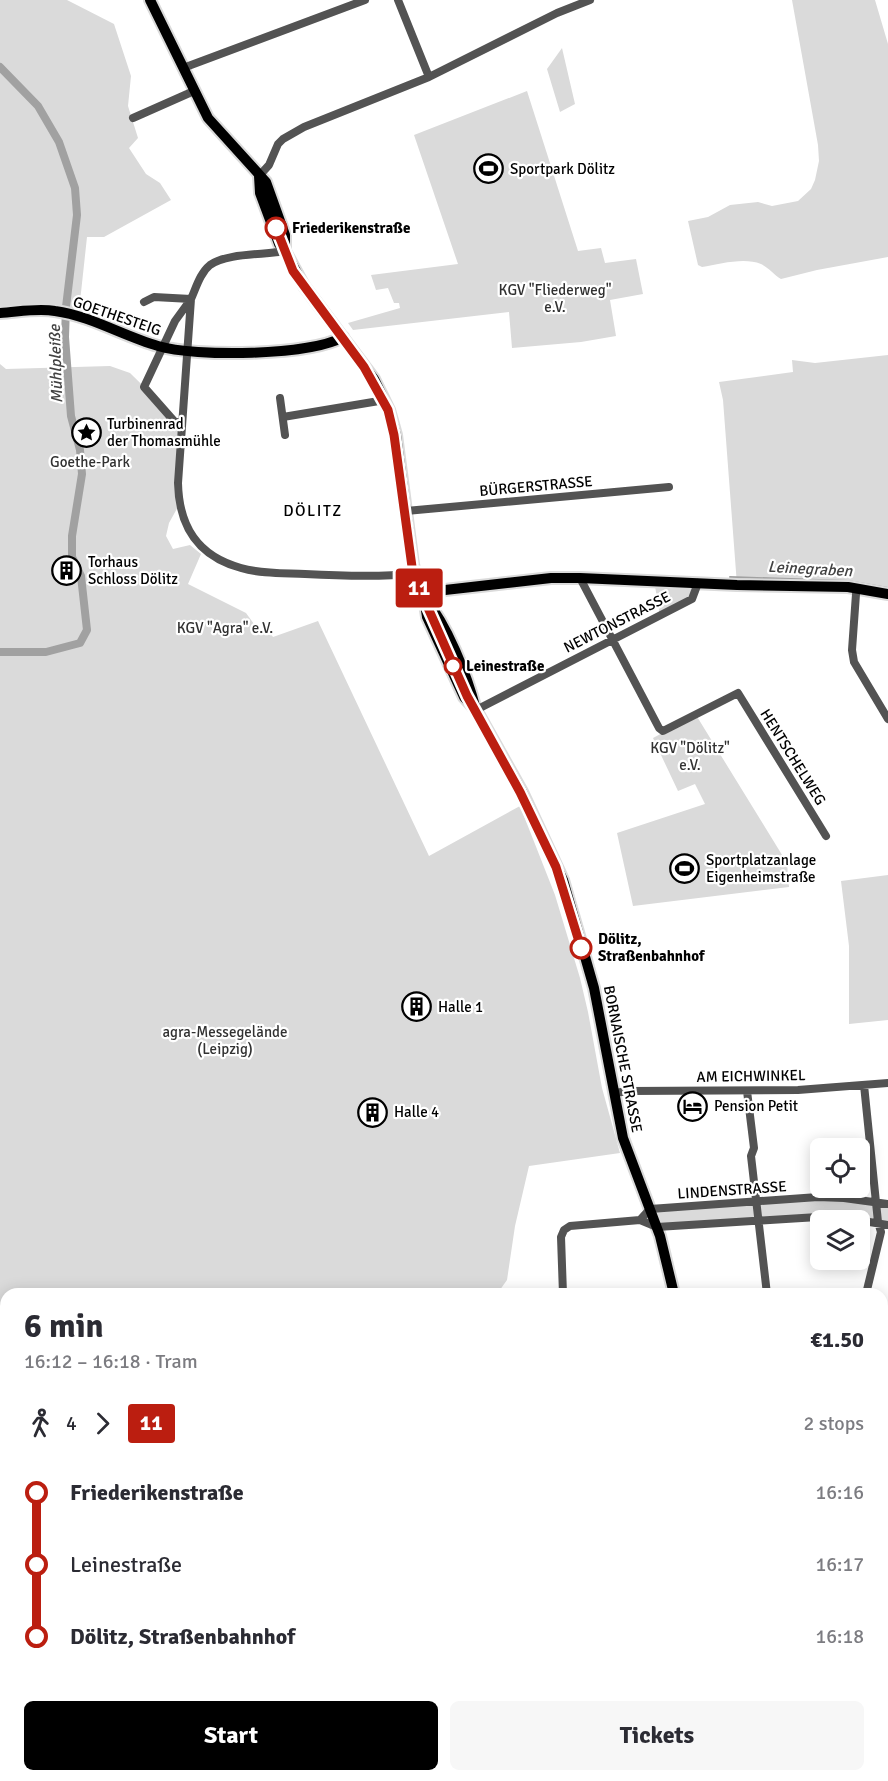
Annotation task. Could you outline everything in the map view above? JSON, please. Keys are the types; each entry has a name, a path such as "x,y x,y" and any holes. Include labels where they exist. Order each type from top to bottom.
{"main road":[{"name":"BORNAISCHE STRASSE","path":"150,0 207,118 254,167 269,188 285,235 285,251 304,286 370,373 385,400 396,435 414,570 424,597 427,617 453,676 464,697 476,710 522,792 563,880 596,994 627,1150 657,1227 672,1288"},
{"name":"GOETHESTEIG","path":"0,313 45,310 60,312 79,316 161,347 189,351 273,351 332,343 343,337"},
{"path":"424,597 445,590 551,578 858,588 888,594"}],"street":[{"path":"183,68 365,0"},
{"path":"398,0 429,77"},
{"path":"259,176 269,165 278,144 304,127 429,77 552,16 590,0"},
{"path":"133,118 194,91"},
{"path":"182,424 174,421 144,387 161,347 175,321 191,299 202,274 218,261 285,251"},
{"path":"144,302 154,297 191,299"},
{"path":"191,299 179,505 183,519 195,540 214,556 240,568 256,571 383,576 414,570"},
{"path":"279,398 285,435"},
{"path":"283,417 385,400"},
{"name":"BÜRGERSTRASSE","path":"406,511 669,487"},
{"path":"580,578 613,640"},
{"name":"NEWTONSTRASSE","path":"476,710 692,599 698,583"},
{"path":"858,588 853,655 858,669 887,717"},
{"name":"HENTSCHELWEG","path":"613,640 663,731 738,693 826,836"},
{"name":"AM EICHWINKEL","path":"614,1093 629,1090 747,1091 888,1083"},
{"path":"864,1085 878,1222 881,1232 867,1288"},
{"path":"747,1091 754,1148 751,1156 766,1288"},
{"name":"LINDENSTRASSE","path":"650,1209 818,1197 888,1204"},
{"path":"640,1220 650,1209"},
{"path":"563,1288 561,1237 564,1230 570,1226 640,1220 657,1227 818,1217 878,1222 888,1225"}],"green space":[{"path":"0,0 67,0 114,24 131,76 128,106 138,138 129,148 146,174 160,183 171,200 104,237 87,237 79,311 55,306 0,309"},
{"path":"792,0 875,0 888,44 888,257 781,279 761,264 754,262 732,262 702,267 698,265 688,221 708,217 730,205 758,202 772,206 798,201 811,189 815,180 819,161 818,145"},
{"path":"562,48 575,104 560,112 547,69"},
{"name":"KGV \"Fliederweg\" e.V.","path":"527,91 578,251 601,248 605,263 636,259 643,294 610,300 616,336 581,342 512,348 509,312 353,330 348,323 400,308 399,303 394,303 388,288 376,290 371,275 458,264 414,135"},
{"path":"888,355 888,594 737,585 723,400 719,382 793,372 792,360 815,363"},
{"name":"agra-Messegelände (Leipzig)","path":"0,364 6,369 110,366 130,373 182,424 179,505 169,523 166,536 173,549 190,545 201,554 188,584 246,613 259,631 266,627 273,637 318,621 429,856 520,806 555,895 580,978 602,1088 620,1153 529,1166 515,1226 507,1280 501,1288 0,1288"},
{"path":"654,580 698,583 692,599 660,616"},
{"name":"KGV \"Dölitz\" e.V.","path":"696,715 787,863 789,887 633,906 617,833 705,804 695,784 678,791 653,738"},
{"path":"888,875 888,1020 849,1024 849,946 841,881"},
{"path":"828,1198 888,1204 888,1225 870,1222 870,1210 810,1210 810,1220 657,1227 650,1209"}],"waterway":[{"name":"Mühlpleiße","path":"0,67 38,106 59,142 75,188 77,215 66,307 65,337 71,416 80,450 82,474 72,536 72,557 81,576 87,630 80,643 46,652 0,652"},
{"name":"Leinegraben","path":"730,577 848,581 888,588"}],"tram line":[{"path":"148,0 206,119 252,168 259,179 283,250 293,271 364,367 383,400 394,435 413,574 467,696 521,792 562,884 593,988 620,1133 627,1150"},
{"name":"11","path":"276,228 293,271 373,380 388,410 394,435 413,574 467,696 520,792 556,867 581,948"}],"place":[{"name":"Sportpark Dölitz","path":"489,169"},
{"name":"Friederikenstraße","path":"276,228"},
{"name":"Turbinenrad der Thomasmühle","path":"86,433"},
{"name":"Torhaus Schloss Dölitz","path":"67,571"},
{"name":"Leinestraße","path":"453,666"},
{"name":"Sportplatzanlage Eigenheimstraße","path":"685,869"},
{"name":"Dölitz, Straßenbahnhof","path":"581,948"},
{"name":"Halle 1","path":"417,1007"},
{"name":"Pension Petit","path":"693,1106"},
{"name":"Halle 4","path":"373,1112"}],"district":[{"name":"DÖLITZ","path":"313,510"}],"park label":[{"name":"Goethe-Park","path":"90,462"},
{"name":"KGV \"Agra\" e.V.","path":"225,628"}]}
